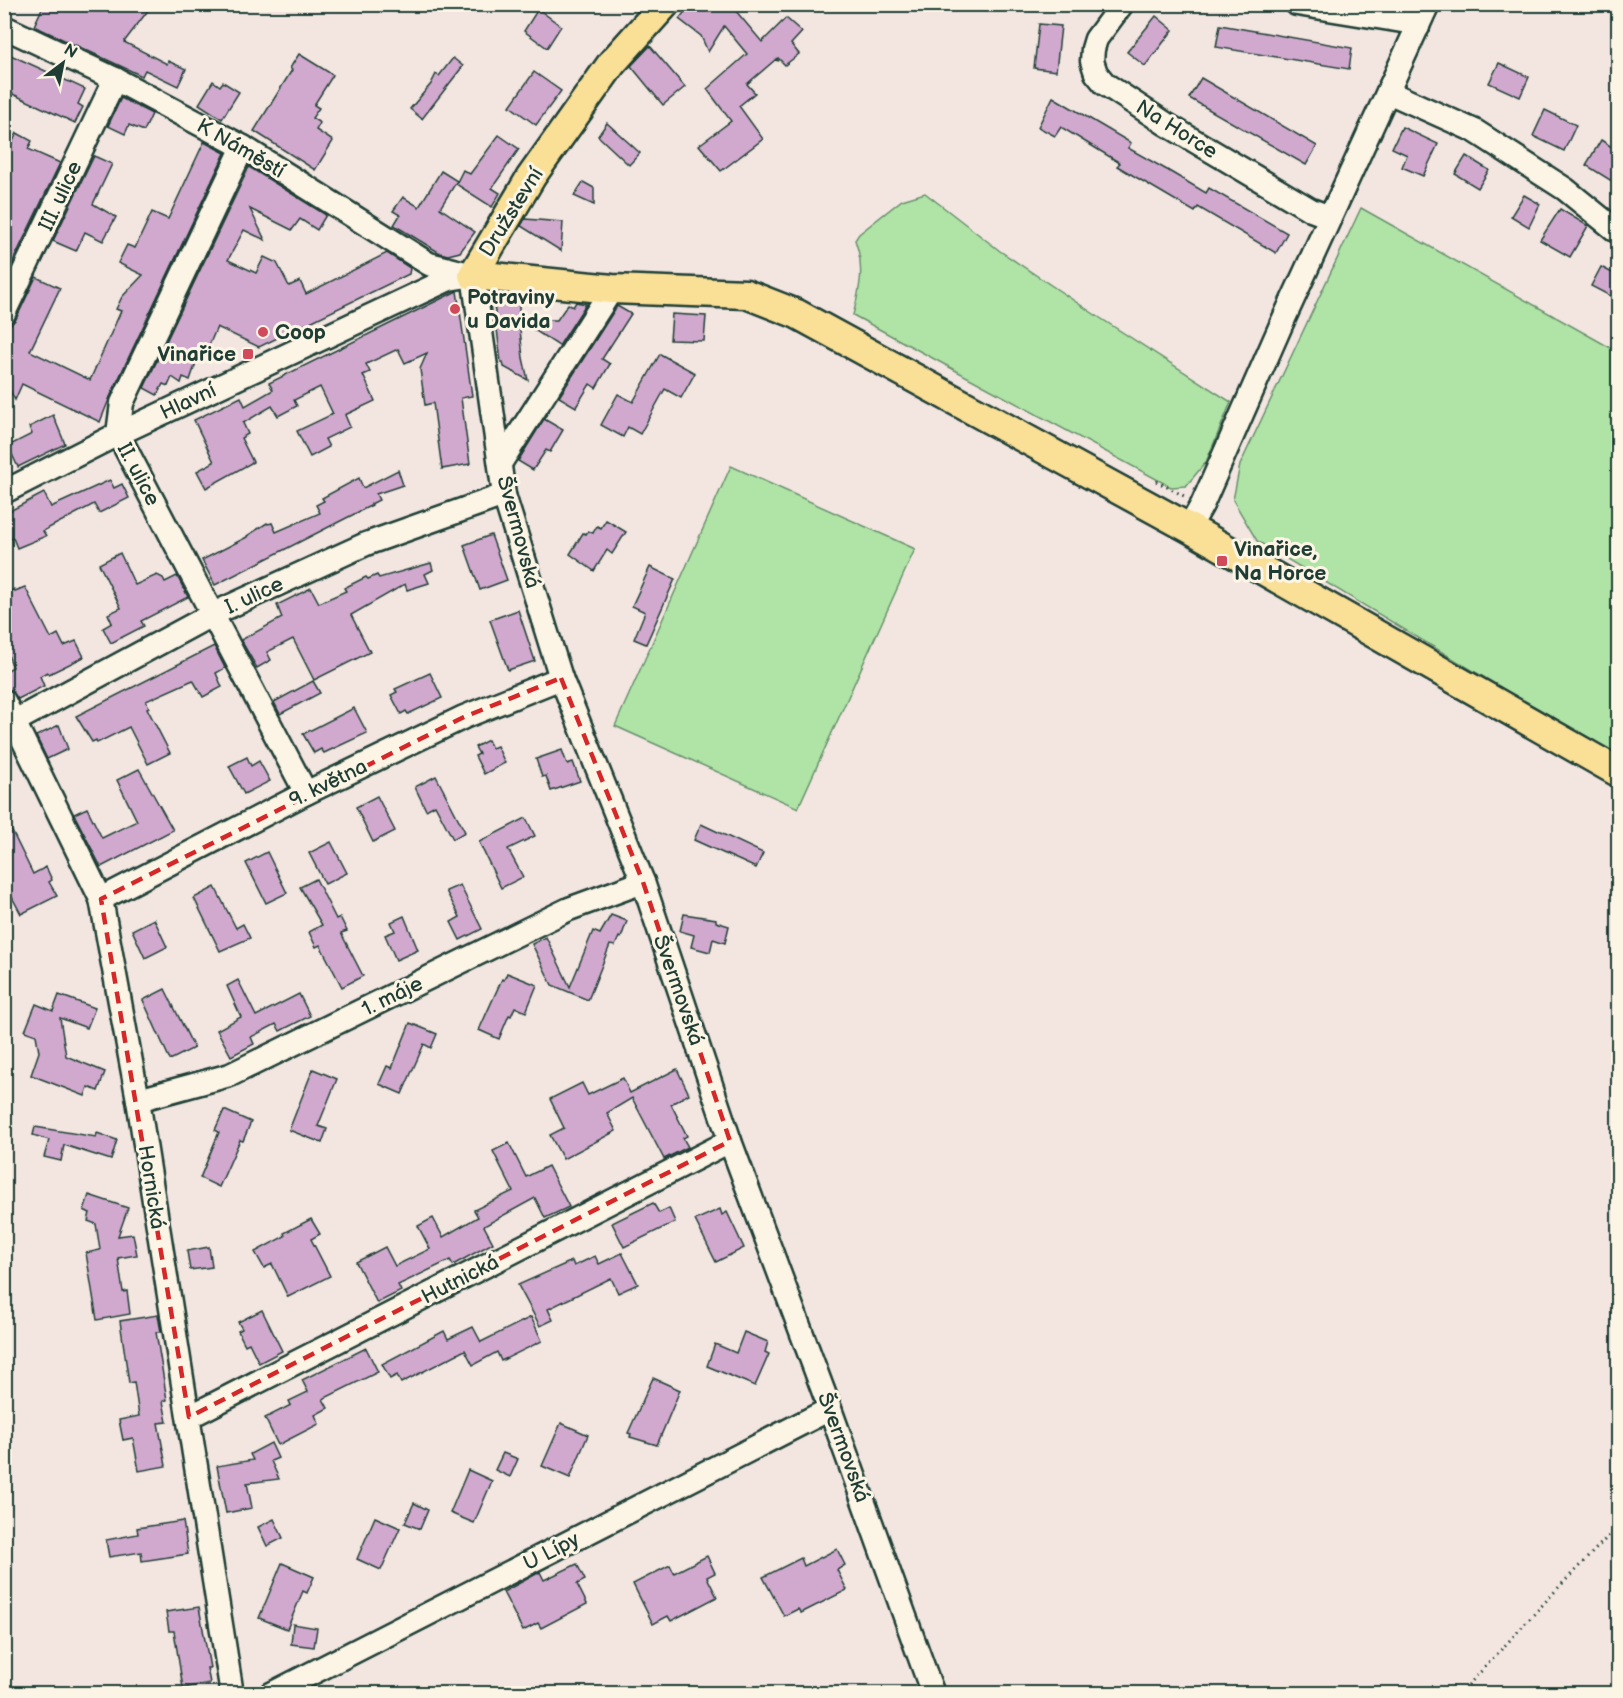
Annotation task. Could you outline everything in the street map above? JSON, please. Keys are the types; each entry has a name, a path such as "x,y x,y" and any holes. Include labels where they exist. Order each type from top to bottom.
{"main road":[{"name":"Družstevní","path":"665,4 605,73 531,177 473,275 612,289 746,294 797,314 1189,528 1618,772"}],"street":[{"name":"Na Horce","path":"1122,4 1096,39 1093,49 1092,61 1096,73 1105,84 1166,124 1311,210 1330,217"},
{"path":"1297,4 1408,22 1418,27"},
{"path":"1189,528 1202,506 1330,217 1428,4"},
{"name":"K Náměstí","path":"4,27 115,79 243,147 429,264 473,275"},
{"name":"III. ulice","path":"4,313 115,79"},
{"path":"1388,92 1475,131 1565,189 1618,232"},
{"name":"II. ulice","path":"243,147 122,403 118,434 306,794"},
{"name":"Hlavní","path":"4,492 118,434 449,279 473,275"},
{"name":"Švermovská","path":"473,275 504,495 561,678 643,882 730,1141 830,1408 933,1694"},
{"path":"501,462 612,289"},
{"name":"I. ulice","path":"15,721 213,614 366,544 504,495"},
{"name":"9. května","path":"101,899 306,794 464,717 561,678"},
{"name":"Hornická","path":"4,701 101,899 138,1100 232,1694"},
{"name":"1. máje","path":"138,1100 230,1075 569,909 643,882"},
{"name":"Hutnická","path":"189,1417 730,1141"},
{"name":"U Lípy","path":"271,1694 830,1408"}],"path":[{"path":"1460,1694 1618,1526"}],"highlighted area":[{"path":"561,678 643,882 730,1141 189,1417 101,899 464,717"}],"green space":[{"path":"925,193 1000,251 1231,402 1206,462 1186,486 1171,487 853,315 861,268 855,240 859,234 902,200"},
{"path":"1361,208 1618,352 1618,755 1597,745 1257,541 1233,500 1240,465"},
{"path":"731,466 915,549 798,808 615,726"}],"building":[{"path":"44,4 153,4 124,42 167,64 168,61 186,69 178,86 145,70 142,76 34,26"},
{"path":"691,4 730,4 762,42 786,18 802,32 791,44 799,54 785,65 778,58 776,59 779,61 775,60 747,84 755,93 739,106 763,139 721,171 699,145 731,121 707,89 747,54 724,26 708,52 701,36 679,19"},
{"path":"538,9 561,26 547,48 524,31"},
{"path":"1156,16 1173,30 1145,66 1127,52"},
{"path":"1039,24 1061,26 1056,71 1034,68"},
{"path":"1220,25 1352,48 1349,69 1216,47"},
{"path":"650,46 685,87 663,105 631,66"},
{"path":"4,52 85,89 78,104 83,107 75,123 4,90"},
{"path":"299,54 333,75 314,105 319,108 312,118 320,123 316,130 333,141 315,170 254,131 292,70 290,68"},
{"path":"453,58 463,66 422,119 410,109 431,84 436,74 439,76"},
{"path":"1499,63 1529,77 1520,97 1489,83"},
{"path":"534,72 561,91 536,125 510,106"},
{"path":"1201,78 1317,146 1306,165 1189,98"},
{"path":"213,81 220,86 223,82 239,92 222,119 199,104"},
{"path":"1053,97 1131,143 1128,148 1206,193 1209,188 1287,233 1276,253 1198,207 1195,212 1117,166 1120,163 1061,127 1055,136 1038,127"},
{"path":"121,98 152,114 144,131 129,125 125,134 108,126"},
{"path":"1545,110 1576,125 1564,151 1533,136"},
{"path":"607,123 640,153 629,165 598,136"},
{"path":"1402,127 1438,144 1423,176 1402,167 1407,155 1392,148"},
{"path":"17,133 32,141 28,149 60,163 4,280 4,160"},
{"path":"499,135 519,149 492,188 500,193 492,207 456,184 463,170 470,174"},
{"path":"1601,140 1618,151 1618,185 1586,165"},
{"path":"204,142 225,153 100,422 22,384 15,400 4,379 4,326 16,319 36,277 60,288 30,351 90,380 121,311 116,309 122,297 143,275 118,263 127,245 135,248 152,212 168,219"},
{"path":"94,156 112,164 93,204 116,217 103,241 85,232 76,251 53,241"},
{"path":"1466,156 1489,170 1478,188 1455,174"},
{"path":"249,167 326,215 317,230 300,219 292,230 250,209 265,240 244,230 228,260 256,273 264,257 277,263 289,286 300,281 306,294 387,253 410,268 409,274 259,347 217,327 204,357 199,354 190,380 183,377 181,383 172,377 168,386 163,384 157,395 144,388"},
{"path":"441,171 457,181 440,208 475,232 460,252 448,255 440,253 394,225 400,215 393,211 403,197 419,207"},
{"path":"583,182 594,188 594,205 574,196"},
{"path":"1524,195 1540,204 1529,227 1511,216"},
{"path":"1560,209 1588,226 1570,257 1540,240"},
{"path":"525,219 563,222 561,251 521,226"},
{"path":"1601,267 1618,276 1618,300 1591,286"},
{"path":"457,291 472,396 461,398 470,464 442,469 433,403 425,405 420,369 427,353 405,363 398,349 366,364 370,372 363,375 375,401 345,415 350,427 325,439 329,447 310,457 297,431 333,414 320,387 294,400 297,406 278,416 272,406 243,423 248,434 241,438 253,462 206,488 197,471 214,462 194,420 241,397 245,406 273,390 269,383"},
{"path":"493,296 518,296 520,320 557,320 568,304 573,307 576,302 586,304 559,346 519,320 528,380 504,367 501,362"},
{"path":"617,306 631,314 602,359 610,364 596,388 590,384 576,407 559,397"},
{"path":"672,314 706,316 704,341 670,340"},
{"path":"660,354 695,373 681,398 665,389 640,434 628,427 623,437 601,425 618,394 633,402"},
{"path":"53,415 65,444 18,467 8,446 32,434 29,427"},
{"path":"544,419 563,430 550,452 546,450 533,470 518,461"},
{"path":"398,470 403,485 376,494 379,500 372,505 215,585 202,560 247,537 267,523 272,523 276,532 320,513 316,505 324,501 322,498 359,478 363,488"},
{"path":"110,480 114,488 122,484 129,498 99,513 94,504 43,531 46,536 17,548 13,538 10,539 4,529 4,514 44,493 51,507"},
{"path":"606,520 626,532 612,554 607,550 594,571 570,554 583,533 586,534 588,531 593,533 597,526 601,528"},
{"path":"491,535 507,580 480,590 464,545"},
{"path":"120,553 135,585 157,575 165,582 177,576 188,597 141,621 144,626 111,643 103,628 112,623 108,614 121,608 99,564"},
{"path":"431,563 433,570 425,574 429,583 407,590 405,584 351,615 370,652 314,680 293,639 267,652 271,660 257,668 241,640 282,618 277,605 311,588 319,603 346,591 344,588 366,577 368,579 377,575 379,578"},
{"path":"650,567 675,579 646,644 634,639 645,612 632,606"},
{"path":"25,587 51,638 58,634 64,646 76,641 84,657 40,676 44,686 18,699 4,679 4,672 13,667 4,646 4,594"},
{"path":"518,610 535,661 508,670 490,620"},
{"path":"214,646 225,668 216,673 222,687 203,697 193,680 146,701 149,707 147,708 170,753 148,764 129,727 97,743 96,740 92,742 76,716"},
{"path":"430,673 442,698 408,714 406,711 401,714 391,695 397,692 395,689"},
{"path":"313,681 320,693 280,714 274,702"},
{"path":"354,708 367,733 324,753 321,749 314,753 303,734"},
{"path":"59,725 68,749 47,759 36,736"},
{"path":"488,740 492,748 497,746 505,763 484,774 475,756 479,754 475,747"},
{"path":"562,750 567,764 573,762 580,781 551,791 546,776 542,777 536,759"},
{"path":"247,757 251,766 259,761 270,781 244,794 229,766"},
{"path":"139,769 173,830 101,867 74,814 87,808 102,838 137,821 117,780"},
{"path":"436,776 465,832 453,839 435,805 426,810 415,787"},
{"path":"377,796 395,831 373,842 356,807"},
{"path":"4,815 33,874 46,867 52,880 49,882 57,896 21,914 4,882"},
{"path":"526,818 535,836 508,849 523,877 501,888 479,842"},
{"path":"701,824 763,853 756,868 694,840"},
{"path":"331,842 347,873 325,884 309,853"},
{"path":"267,852 287,893 266,903 246,863"},
{"path":"316,879 336,919 340,917 347,931 341,933 363,976 342,987 320,945 316,947 309,932 322,925 300,887"},
{"path":"460,885 482,929 460,940 451,922 460,917 446,891"},
{"path":"215,887 236,928 243,924 250,938 220,951 194,898"},
{"path":"684,914 716,919 716,922 729,926 725,943 713,939 710,952 691,947 694,935 680,931"},
{"path":"611,915 627,921 621,938 619,937 615,946 610,945 588,1000 552,985 532,944 546,937 570,987 593,931 600,934"},
{"path":"404,916 418,950 396,960 385,935 395,931 391,922"},
{"path":"154,919 167,947 145,958 132,930"},
{"path":"507,973 537,985 526,1012 515,1007 499,1039 479,1030 502,979 504,980"},
{"path":"238,980 256,1016 299,994 310,1016 280,1031 276,1024 251,1037 254,1044 231,1056 217,1030 241,1017 227,986"},
{"path":"165,989 194,1048 170,1060 143,1000"},
{"path":"59,995 95,1008 87,1028 60,1018 66,1056 105,1072 98,1091 88,1087 85,1096 31,1075 39,1052 36,1035 25,1031 36,1004 53,1011"},
{"path":"410,1023 437,1034 431,1048 424,1044 402,1094 379,1084 387,1066 392,1068"},
{"path":"313,1069 337,1079 318,1126 327,1129 322,1143 289,1130"},
{"path":"677,1069 689,1094 671,1104 687,1136 683,1138 688,1147 664,1159 632,1098 607,1113 616,1131 563,1159 550,1135 564,1128 550,1099 582,1083 588,1095 623,1078 630,1093"},
{"path":"224,1110 251,1122 243,1141 240,1140 219,1187 200,1178 219,1132 215,1130"},
{"path":"35,1127 96,1137 97,1133 117,1140 111,1160 64,1145 61,1161 44,1157 49,1140 33,1135"},
{"path":"509,1143 526,1177 548,1166 569,1207 545,1218 535,1198 484,1226 493,1243 453,1265 450,1260 398,1285 401,1291 377,1303 356,1262 385,1247 395,1266 430,1249 418,1226 433,1218 443,1237 478,1217 474,1210 513,1191 493,1151"},
{"path":"89,1195 128,1208 118,1236 133,1234 137,1255 118,1258 123,1292 127,1291 130,1314 97,1320 86,1253 100,1250 96,1224 88,1221 90,1213 84,1210"},
{"path":"653,1203 659,1213 669,1208 675,1222 624,1247 612,1223"},
{"path":"720,1209 722,1215 727,1212 744,1248 716,1262 695,1220"},
{"path":"311,1219 320,1234 311,1239 330,1276 288,1297 272,1264 264,1268 255,1252"},
{"path":"209,1247 212,1267 190,1270 187,1251"},
{"path":"622,1253 638,1284 618,1293 611,1278 548,1309 553,1320 540,1326 518,1285 572,1261 574,1266 595,1256 599,1264"},
{"path":"262,1310 282,1351 259,1363 249,1343 245,1345 238,1331 242,1329 238,1322"},
{"path":"158,1315 161,1332 156,1332 167,1400 163,1401 167,1422 158,1423 166,1466 139,1471 133,1438 123,1440 119,1420 139,1416 134,1382 129,1383 120,1321"},
{"path":"531,1317 542,1341 501,1361 497,1352 473,1365 465,1350 401,1383 397,1375 390,1379 382,1364 444,1331 448,1339 473,1327 481,1342"},
{"path":"744,1332 768,1342 765,1352 769,1354 755,1386 707,1366 715,1344 736,1353"},
{"path":"366,1348 378,1372 323,1399 328,1408 315,1415 319,1424 278,1445 265,1418 291,1405 289,1401 308,1392 302,1380"},
{"path":"653,1378 680,1390 657,1445 630,1437 631,1434 628,1433"},
{"path":"561,1423 588,1435 570,1478 542,1466"},
{"path":"271,1443 278,1458 271,1461 279,1479 247,1483 252,1508 226,1513 217,1466 253,1460 250,1454"},
{"path":"503,1453 518,1459 510,1477 495,1470"},
{"path":"468,1470 492,1481 474,1523 450,1513"},
{"path":"414,1503 428,1510 420,1529 405,1523"},
{"path":"375,1517 400,1528 381,1570 357,1559"},
{"path":"274,1519 283,1538 267,1546 258,1527"},
{"path":"183,1521 188,1554 142,1561 141,1552 109,1557 106,1540 138,1534 137,1528"},
{"path":"837,1549 845,1565 837,1570 847,1590 801,1613 798,1609 784,1616 763,1577 801,1558 804,1566"},
{"path":"707,1556 715,1573 707,1577 717,1597 671,1621 668,1616 653,1624 633,1584 670,1565 674,1573"},
{"path":"282,1563 314,1577 307,1593 303,1591 287,1629 259,1618"},
{"path":"577,1564 585,1580 577,1584 587,1604 541,1628 538,1623 523,1631 503,1592 540,1572 544,1580"},
{"path":"199,1607 210,1668 207,1668 210,1683 183,1688 174,1631 169,1631 166,1612"},
{"path":"293,1624 317,1628 314,1647 291,1644"}],"place":[{"name":"Potraviny u Davida","path":"455,309"},
{"name":"Coop","path":"263,332"},
{"name":"Vinařice","path":"248,354"},
{"name":"Vinařice, Na Horce","path":"1222,561"}]}
